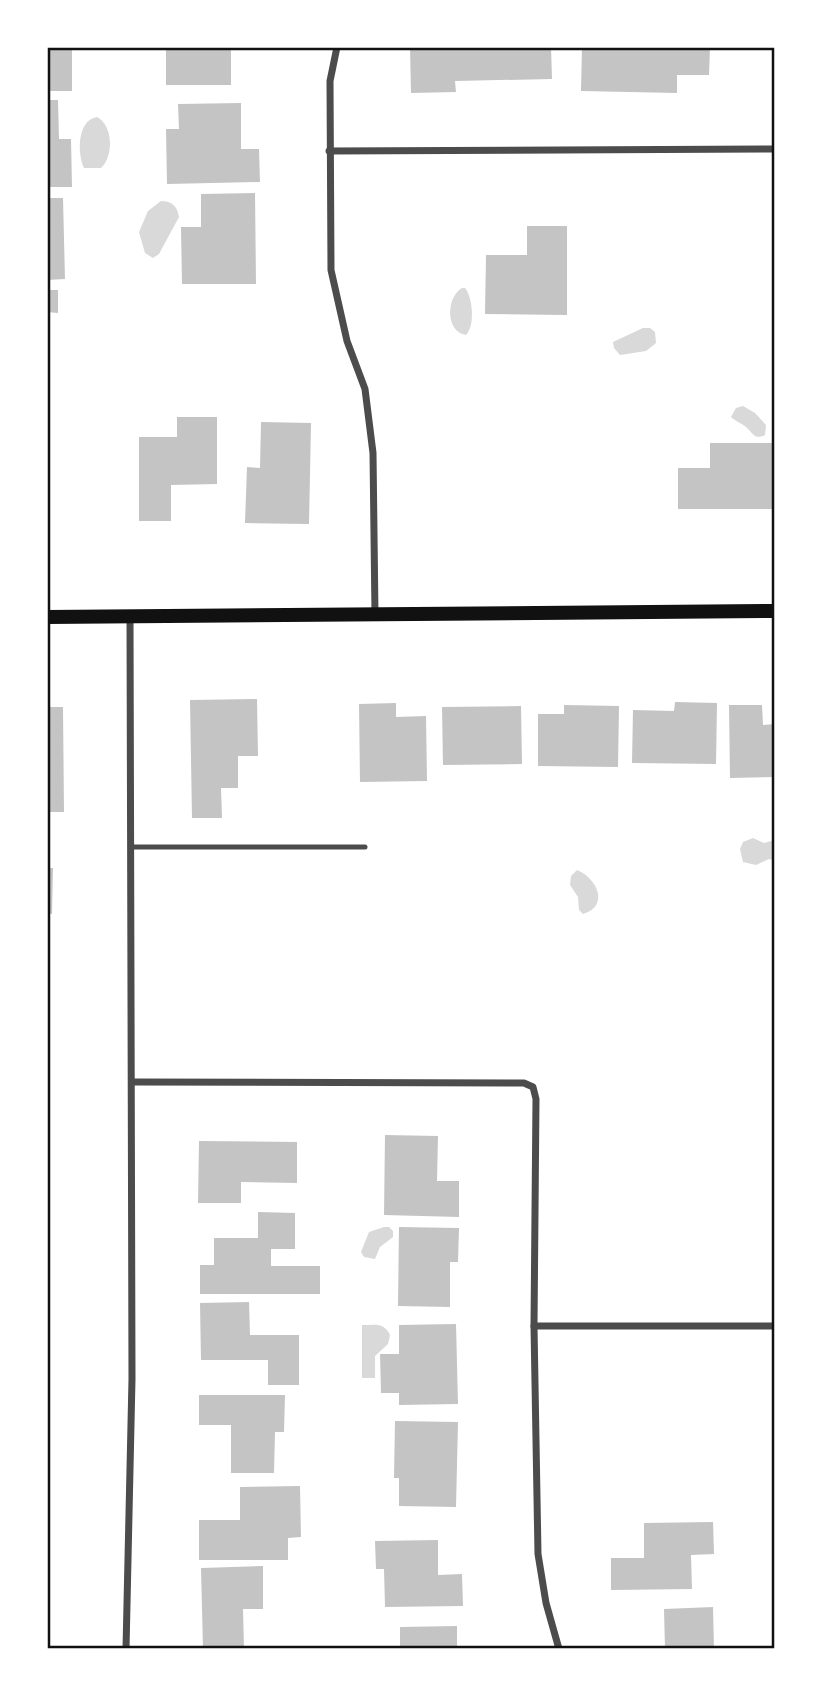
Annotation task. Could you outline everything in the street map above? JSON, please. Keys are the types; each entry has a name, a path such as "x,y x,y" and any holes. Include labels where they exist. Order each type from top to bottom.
{"main road":[{"path":"47,617 775,611"}],"street":[{"path":"337,47 330,81 331,270 347,341 365,389 373,453 375,616"},
{"path":"329,151 775,149"},
{"path":"126,1649 132,1379 130,616"},
{"path":"133,1082 462,1082 524,1083 533,1087 536,1098 534,1326 538,1554 545,1603 559,1649"},
{"path":"534,1326 775,1326"}],"lane":[{"path":"132,847 365,847"}],"shaded area":[{"path":"97,117 109,133 110,149 101,168 84,168 80,155 80,138 90,119"},
{"path":"161,201 173,205 179,217 159,254 153,258 145,253 139,232 148,211"},
{"path":"462,288 468,293 472,312 471,325 466,335 454,328 450,314 453,299"},
{"path":"643,328 650,328 655,332 656,343 646,351 620,355 613,342"},
{"path":"743,406 755,413 766,425 765,435 756,437 731,417 736,408"},
{"path":"753,838 764,843 775,840 775,861 769,859 756,865 743,862 740,849 743,842"},
{"path":"577,870 590,879 598,892 596,905 583,914 579,910 578,897 570,885 571,876"},
{"path":"384,1227 393,1231 393,1237 380,1247 375,1259 364,1257 361,1252 369,1232"},
{"path":"362,1325 382,1326 390,1335 388,1344 375,1356 375,1378 362,1378"}],"building":[{"path":"47,47 72,47 72,91 47,91"},
{"path":"166,47 231,47 231,85 166,85"},
{"path":"410,47 551,47 552,79 455,81 456,92 411,93"},
{"path":"582,47 710,47 709,75 677,75 677,93 581,91"},
{"path":"47,100 58,100 59,139 71,139 72,187 47,187"},
{"path":"241,103 241,149 259,149 260,182 167,184 166,129 179,129 178,104"},
{"path":"255,193 256,284 182,284 181,227 201,227 201,194"},
{"path":"47,198 63,198 65,279 47,280"},
{"path":"527,226 567,226 567,315 485,314 486,255 527,255"},
{"path":"47,290 58,290 58,313 47,312"},
{"path":"177,417 217,417 217,484 171,485 171,521 139,521 139,437 177,437"},
{"path":"261,422 311,423 309,524 245,523 247,467 260,468"},
{"path":"710,443 775,443 775,509 678,509 678,468 710,468"},
{"path":"257,699 258,756 238,756 238,788 221,788 222,818 192,818 190,700"},
{"path":"675,702 717,703 716,764 632,763 633,710 674,711"},
{"path":"396,703 396,717 426,716 427,781 360,782 359,704"},
{"path":"564,705 619,706 618,767 538,766 538,714 564,714"},
{"path":"729,705 762,705 763,725 775,724 775,777 730,778"},
{"path":"521,706 522,764 443,765 442,707"},
{"path":"47,707 63,707 64,812 47,812"},
{"path":"47,868 53,868 52,914 47,913"},
{"path":"385,1135 438,1136 437,1181 459,1181 459,1217 384,1215"},
{"path":"199,1141 297,1142 297,1183 241,1182 241,1203 198,1203"},
{"path":"258,1212 295,1213 295,1249 271,1249 271,1266 320,1266 320,1294 200,1294 200,1265 214,1265 214,1238 258,1238"},
{"path":"399,1227 459,1228 458,1262 450,1262 450,1307 398,1306"},
{"path":"249,1302 250,1335 299,1335 299,1385 268,1385 268,1360 201,1360 200,1303"},
{"path":"456,1324 458,1404 399,1405 399,1393 381,1393 380,1354 399,1354 399,1325"},
{"path":"199,1395 285,1395 284,1432 275,1432 274,1473 231,1473 231,1425 199,1425"},
{"path":"395,1421 458,1422 456,1507 399,1506 399,1478 394,1478"},
{"path":"300,1486 301,1537 288,1538 288,1560 199,1560 199,1520 240,1520 240,1487"},
{"path":"713,1522 714,1554 691,1555 692,1589 611,1590 611,1558 644,1558 644,1523"},
{"path":"438,1540 438,1575 462,1574 463,1606 385,1607 384,1569 376,1569 375,1541"},
{"path":"263,1566 263,1609 243,1609 244,1649 203,1649 201,1568"},
{"path":"713,1607 714,1649 665,1649 664,1609"},
{"path":"457,1626 457,1649 400,1649 400,1627"}]}
